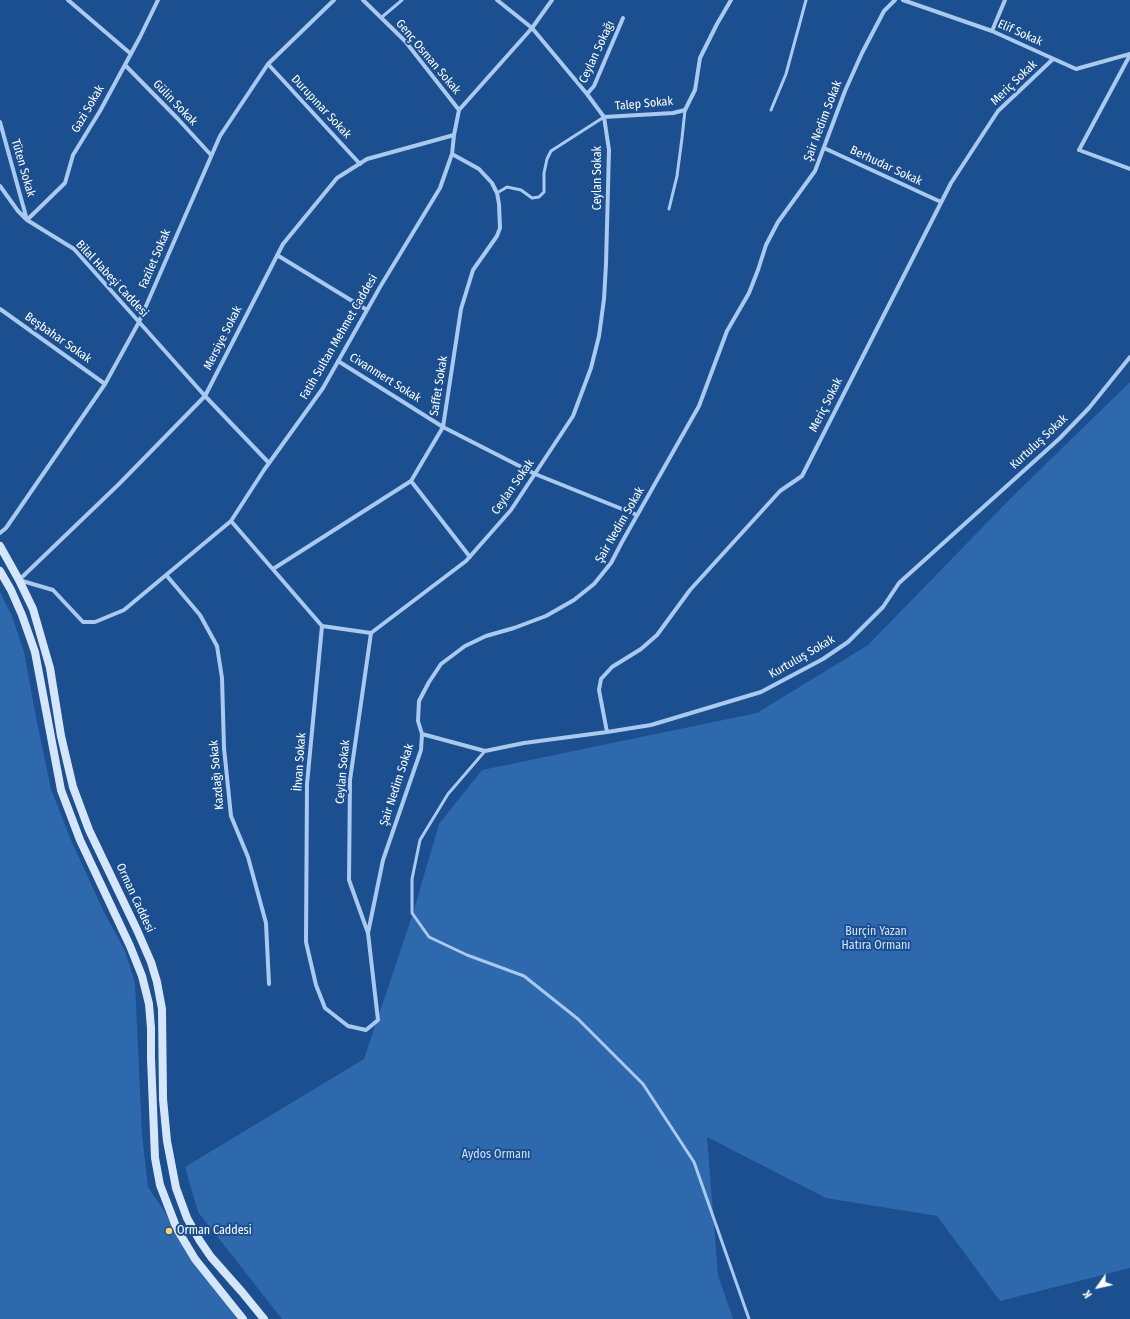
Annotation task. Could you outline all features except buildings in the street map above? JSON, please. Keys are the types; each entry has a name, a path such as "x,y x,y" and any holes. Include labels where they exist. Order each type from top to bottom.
{"street":[{"path":"68,0 131,54"},
{"name":"Gazi Sokak","path":"27,220 64,183 73,155 125,66 158,0"},
{"name":"Fazilet Sokak","path":"0,533 6,528 105,384 139,322 220,136 268,64 334,0"},
{"name":"Genç Osman Sokak","path":"363,0 405,41 459,110"},
{"name":"Ceylan Sokak","path":"368,933 349,880 349,865 350,780 371,633 470,557 511,510 573,416 592,368 599,336 604,299 609,172 609,150 604,117 587,94 532,28 497,0"},
{"path":"459,110 532,28 552,0"},
{"name":"Talep Sokak","path":"604,117 673,113 685,110 695,90 700,58 731,0"},
{"name":"Şair Nedim Sokak","path":"348,1026 366,1030 378,1020 368,933 383,860 421,750 422,734 418,721 419,701 429,682 441,664 465,646 479,639 546,616 574,600 594,584 611,564 699,406 727,331 749,293 766,245 778,222 815,170 845,91 862,53 884,11 895,0"},
{"name":"Elif Sokak","path":"902,0 992,31 1076,69 1130,54"},
{"path":"992,31 1005,0"},
{"name":"Ceylan Sokağı","path":"587,94 594,86 623,18"},
{"path":"1130,54 1079,150 1130,169"},
{"name":"Meriç Sokak","path":"607,732 599,690 601,679 612,667 641,649 657,635 690,590 780,491 802,476 951,182 998,111 1053,59"},
{"name":"Durupınar Sokak","path":"268,64 360,164"},
{"name":"Gülin Sokak","path":"125,66 178,119 211,155"},
{"name":"Fatih Sultan Mehmet Caddesi","path":"19,580 53,590 83,622 95,622 124,610 167,576 231,520 269,463 323,388 367,310 440,188 452,154 459,110"},
{"name":"Tüten Sokak","path":"0,122 27,220"},
{"name":"Mersiye Sokak","path":"19,580 119,484 205,396 277,255 284,244 337,178 367,159 454,135"},
{"name":"Berhudar Sokak","path":"824,148 941,202"},
{"name":"Saffet Sokak","path":"273,569 411,481 443,427 461,309 473,270 497,236 500,228 500,209 497,193 492,183 478,169 452,154"},
{"name":"Bilal Habeşi Caddesi","path":"0,186 18,211 27,220 74,249 205,396 269,463"},
{"path":"277,255 367,310"},
{"name":"Beşbahar Sokak","path":"0,309 105,384"},
{"name":"Kurtuluş Sokak","path":"422,734 485,751 524,743 651,725 761,692 823,659 841,646 883,607 899,583 1059,439 1089,408 1130,357"},
{"name":"Civanmert Sokak","path":"338,361 443,427 535,474 637,515"},
{"path":"411,481 470,557"},
{"path":"231,520 322,626 371,633"},
{"name":"Orman Caddesi","path":"0,546 33,609 50,668 73,787 89,830 151,962 157,982 162,1009 163,1100 167,1141 176,1188 187,1218 200,1241 211,1257 264,1319"},
{"name":"Orman Caddesi","path":"0,571 22,615 35,652 61,790 80,840 130,946 142,976 149,1004 155,1158 160,1185 177,1229 195,1259 243,1319"},
{"name":"Kazdağı Sokak","path":"167,576 200,615 218,646 222,678 224,748 231,816 248,857 266,923 269,984"},
{"path":"9,587 19,580"},
{"name":"İhvan Sokak","path":"322,626 307,784 306,942 316,985 325,1008 348,1026"}],"lane":[{"path":"382,17 402,0"},
{"path":"771,110 786,74 806,0"},
{"path":"669,209 676,176 685,110"},
{"path":"497,193 507,186 521,190 532,198 540,197 544,192 544,173 547,159 551,151 604,117"},
{"path":"485,751 448,794 420,840 412,879 412,913 429,938 467,955 524,976 578,1019 643,1084 694,1162 749,1319"}],"green space":[{"name":"Burçin Yazan Hatıra Ormanı","path":"1130,382 1130,1268 1000,1301 937,1216 826,1198 707,1137 718,1275 733,1319 282,1319 198,1212 185,1167 364,1059 413,913 439,824 482,770 757,713 868,645 1011,498"},
{"path":"0,592 12,616 24,652 51,789 70,838 104,912 125,951 135,983 142,1134 148,1187 237,1319 0,1319"}],"place":[{"name":"Orman Caddesi","path":"169,1231"}],"park label":[{"name":"Aydos Ormanı","path":"496,1155"}]}
